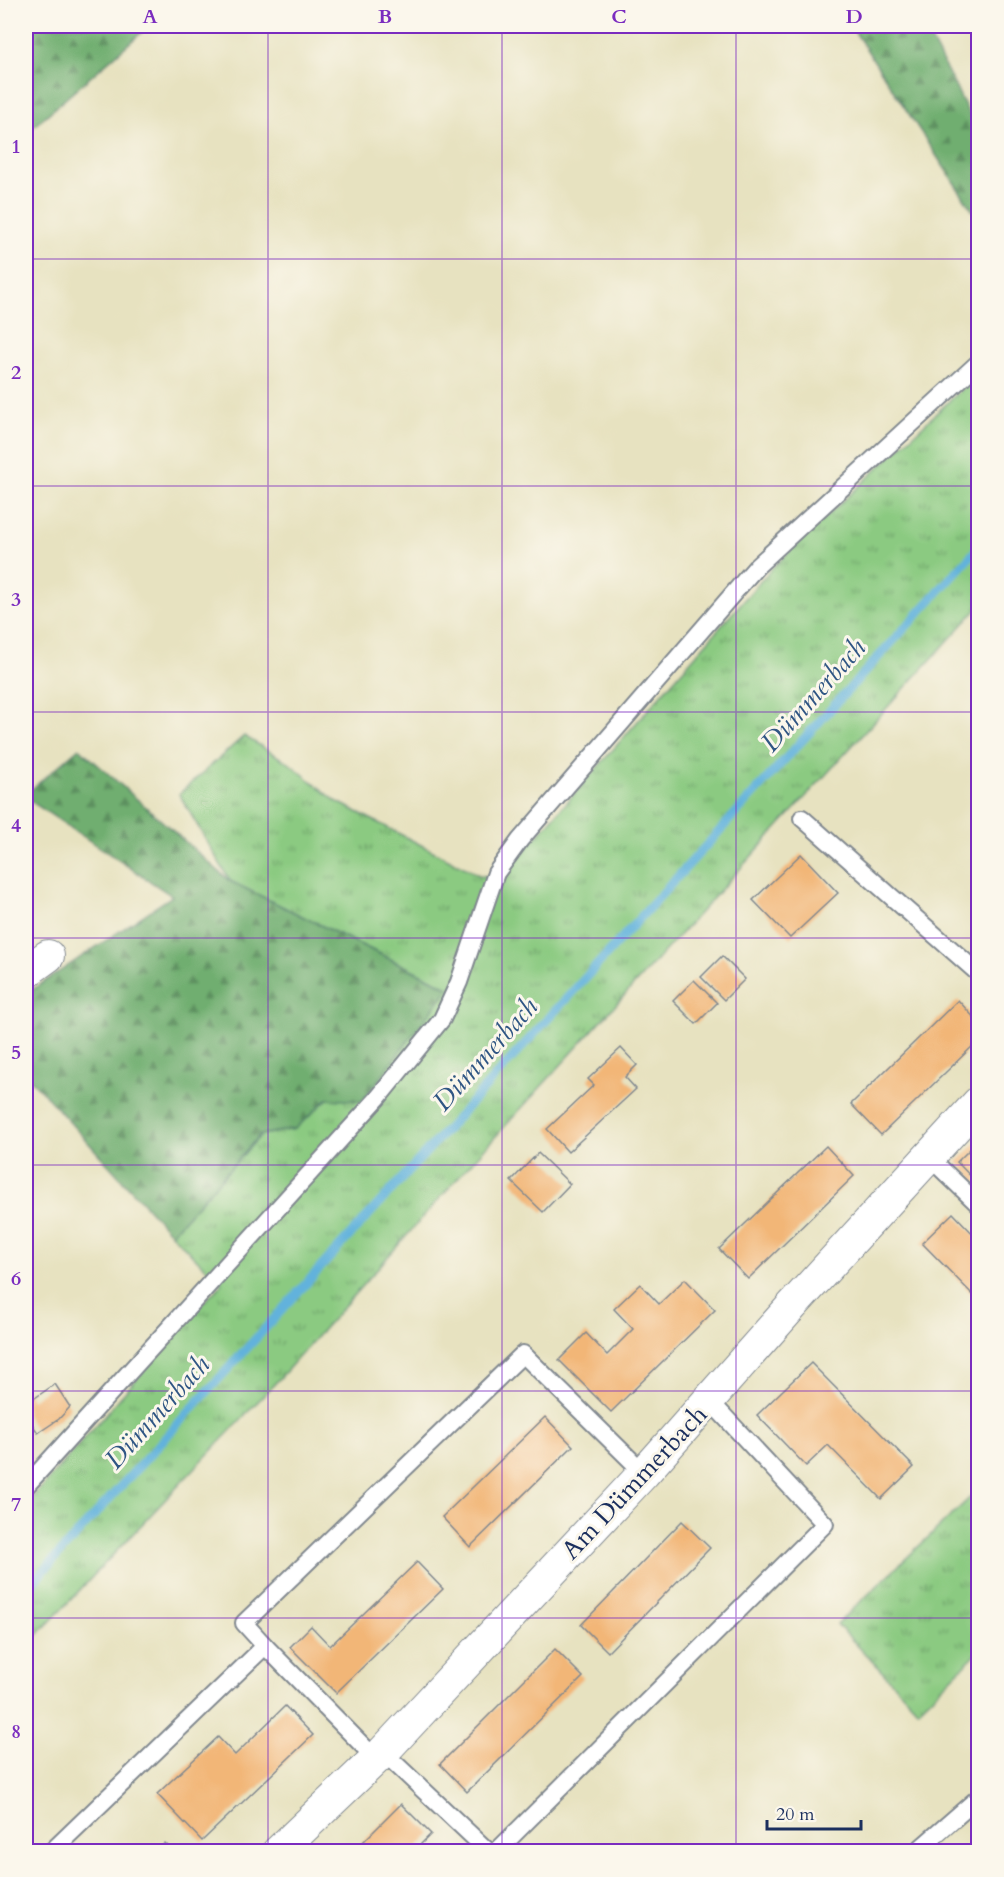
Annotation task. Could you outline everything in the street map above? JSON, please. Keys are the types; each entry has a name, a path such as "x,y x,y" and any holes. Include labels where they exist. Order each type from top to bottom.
{"street":[{"name":"Am Dümmerbach","path":"279,1851 380,1755 644,1473 978,1102"}],"lane":[{"path":"26,1486 377,1099 442,1019 459,982 496,873 519,840 757,566 978,363"},
{"path":"802,818 978,973"},
{"path":"929,1157 978,1204"},
{"path":"489,1851 380,1755 265,1646 244,1623 523,1354 644,1473"},
{"path":"496,1851 825,1524 710,1400"},
{"path":"51,1851 265,1646"},
{"path":"916,1851 978,1798"}],"green space":[{"path":"26,26 149,26 26,133"},
{"path":"851,26 924,26 978,131 978,219"},
{"path":"978,374 978,608 465,1170 281,1377 26,1647 26,1505 222,1284 171,1234 261,1135 295,1129 448,987 230,881 179,794 244,736 289,763 336,801 481,876 503,875 772,568"},
{"path":"79,748 230,881 449,988 362,1101 327,1099 295,1129 260,1135 171,1234 26,1074 26,994 172,896 26,798 26,794"},
{"path":"978,1490 978,1652 918,1710 837,1624"}],"building":[{"path":"801,854 838,893 790,938 753,900"},
{"path":"722,956 745,979 724,1000 701,977"},
{"path":"694,980 717,1003 696,1024 673,1001"},
{"path":"958,1000 978,1022 978,1041 881,1135 851,1104"},
{"path":"621,1048 637,1065 625,1077 636,1089 568,1152 547,1129 594,1085 588,1079"},
{"path":"978,1141 978,1184 957,1162"},
{"path":"826,1146 854,1176 748,1279 719,1249"},
{"path":"538,1153 570,1184 543,1212 511,1181"},
{"path":"953,1213 978,1239 978,1300 922,1243"},
{"path":"685,1279 715,1310 611,1412 559,1360 586,1333 607,1355 633,1329 614,1309 640,1284 659,1304"},
{"path":"811,1363 914,1467 881,1499 828,1445 806,1466 757,1415"},
{"path":"55,1384 70,1407 59,1419 38,1433 26,1415 26,1390 32,1400"},
{"path":"545,1417 573,1446 470,1547 442,1517"},
{"path":"682,1521 710,1548 608,1652 581,1625"},
{"path":"417,1562 443,1589 336,1693 290,1647 311,1626 330,1646"},
{"path":"555,1649 583,1677 467,1792 440,1764"},
{"path":"285,1706 313,1735 202,1841 157,1794 218,1737 235,1755"},
{"path":"401,1804 431,1834 414,1851 354,1851"},
{"path":"165,1843 173,1851 156,1851"}],"waterway":[{"name":"Dümmerbach","path":"26,1590 978,548"}]}
